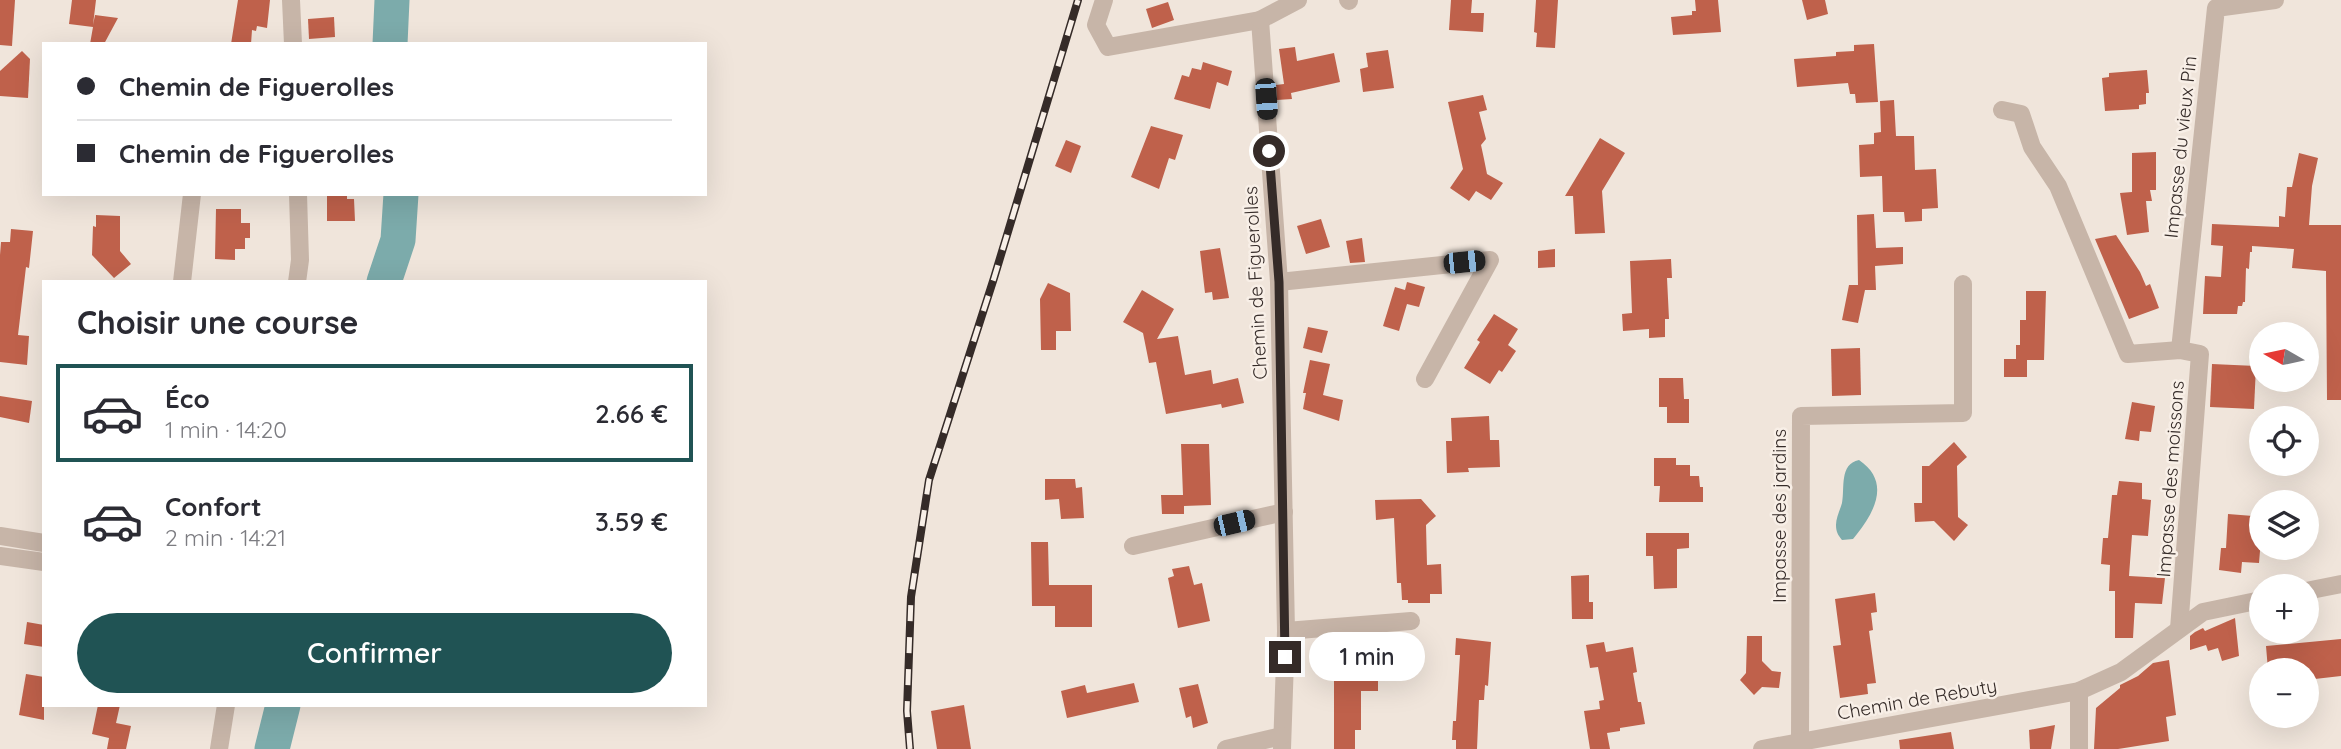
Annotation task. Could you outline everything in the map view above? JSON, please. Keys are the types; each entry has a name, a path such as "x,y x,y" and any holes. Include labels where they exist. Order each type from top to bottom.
{"street":[{"path":"291,0 293,42"},
{"path":"1104,0 1096,25 1108,47 1260,20 1298,0"},
{"name":"Impasse du vieux Pin","path":"2180,350 2216,8 2275,0"},
{"name":"Chemin de Figuerolles","path":"1260,20 1279,282 1286,631 1282,743"},
{"path":"2002,110 2021,114 2032,147 2058,186 2128,354 2180,350"},
{"path":"182,280 192,196"},
{"path":"297,280 300,260 298,196"},
{"path":"1279,282 1490,260 1425,379"},
{"name":"Impasse des jardins","path":"1800,741 1801,416 1963,413 1963,284"},
{"name":"Impasse des moissons","path":"2179,629 2200,354 2180,350"},
{"path":"1133,546 1284,512"},
{"path":"0,537 42,543"},
{"path":"0,556 42,562"},
{"path":"2319,588 2341,584"},
{"path":"2079,749 2079,691 2121,671 2203,611 2249,602"},
{"path":"1286,631 1411,621"},
{"name":"Chemin de Rebuty","path":"1762,749 2079,691"},
{"path":"219,749 226,707"},
{"path":"1226,749 1282,743"}],"water":[{"path":"1859,460 1869,468 1874,477 1877,496 1870,515 1857,534 1853,539 1842,540 1836,525 1842,503 1844,477 1848,466"}],"building":[{"path":"0,0 15,0 12,46 0,45"},
{"path":"72,0 96,0 93,25 95,15 118,18 105,42 90,42 93,27 69,24"},
{"path":"238,0 270,0 267,28 257,26 256,31 252,30 251,42 231,42"},
{"path":"1451,0 1472,0 1471,13 1484,13 1483,32 1449,30"},
{"path":"1536,0 1558,0 1555,48 1536,47"},
{"path":"1695,0 1718,0 1721,32 1673,35 1671,17 1692,15 1692,11 1696,11"},
{"path":"1802,0 1825,0 1828,14 1807,20"},
{"path":"1168,2 1174,20 1152,28 1146,9"},
{"path":"334,17 335,37 309,39 308,19"},
{"path":"1874,44 1878,102 1856,103 1855,94 1850,94 1848,83 1797,87 1794,59 1836,56 1836,52 1854,51 1854,45"},
{"path":"1295,47 1297,61 1334,53 1340,82 1291,93 1292,99 1277,100 1276,85 1284,84 1279,49"},
{"path":"1388,50 1394,88 1363,92 1360,69 1368,67 1366,53"},
{"path":"22,51 30,59 28,98 0,96 0,71"},
{"path":"1203,62 1232,71 1228,86 1217,82 1210,109 1174,99 1182,75 1189,77 1192,68 1201,70"},
{"path":"2147,70 2149,93 2146,93 2146,104 2139,105 2139,109 2105,111 2102,78 2109,77 2109,73"},
{"path":"1483,95 1487,110 1479,112 1486,139 1481,145 1487,174 1503,183 1491,200 1476,191 1469,201 1450,188 1463,169 1448,102"},
{"path":"1894,100 1896,136 1914,136 1915,170 1936,169 1938,208 1922,209 1922,221 1905,222 1904,212 1883,212 1882,176 1860,177 1859,145 1874,144 1874,133 1881,132 1880,101"},
{"path":"1151,126 1183,135 1175,160 1169,158 1159,189 1131,177"},
{"path":"1600,138 1625,153 1602,191 1605,233 1575,234 1573,196 1565,196"},
{"path":"1066,140 1081,146 1071,173 1055,166"},
{"path":"2156,152 2156,190 2150,190 2152,201 2146,201 2149,232 2127,235 2120,193 2132,192 2132,153"},
{"path":"2299,153 2318,158 2312,186 2309,225 2341,225 2341,400 2327,400 2326,271 2292,268 2294,249 2252,246 2249,269 2246,268 2245,302 2238,306 2237,314 2203,314 2205,276 2221,277 2223,246 2211,245 2212,224 2279,227 2279,216 2285,217 2287,187 2292,187"},
{"path":"327,196 347,196 347,199 354,199 355,221 327,221"},
{"path":"216,209 241,209 241,223 250,223 250,238 245,238 245,249 235,249 235,260 215,259"},
{"path":"1874,214 1876,248 1903,247 1903,264 1875,266 1876,290 1865,290 1858,323 1842,320 1849,285 1858,285 1857,215"},
{"path":"96,215 120,216 120,251 131,264 114,278 92,255"},
{"path":"1321,219 1330,247 1306,254 1297,226"},
{"path":"11,229 33,231 18,335 29,336 27,365 0,362 1,242 10,242"},
{"path":"2116,235 2146,286 2150,284 2159,308 2129,319 2095,239"},
{"path":"1362,238 1365,262 1350,263 1346,241"},
{"path":"1220,248 1229,298 1213,300 1212,292 1205,293 1200,251"},
{"path":"1555,249 1555,267 1538,268 1538,251"},
{"path":"1671,259 1672,278 1667,278 1669,319 1665,319 1665,337 1649,338 1649,329 1623,331 1622,314 1632,313 1630,261"},
{"path":"1407,282 1425,287 1419,307 1407,304 1399,331 1383,326 1395,287 1405,290"},
{"path":"1048,283 1070,293 1071,331 1056,331 1056,350 1041,350 1040,299"},
{"path":"1142,290 1174,309 1157,339 1178,336 1185,375 1211,370 1213,384 1238,378 1244,403 1222,408 1221,404 1166,414 1156,362 1149,363 1143,333 1123,322"},
{"path":"2026,291 2046,291 2044,360 2027,360 2027,377 2004,377 2004,359 2016,359 2016,345 2020,345 2020,320 2026,320"},
{"path":"1494,314 1518,329 1508,345 1516,351 1490,384 1464,368 1480,342 1477,340"},
{"path":"1308,327 1328,331 1322,353 1303,348"},
{"path":"1860,348 1861,395 1832,396 1831,349"},
{"path":"1310,360 1330,364 1323,395 1343,400 1339,421 1303,409 1306,393 1303,393"},
{"path":"2212,364 2249,366 2249,392 2255,392 2254,406 2249,406 2249,409 2210,407"},
{"path":"1659,378 1683,378 1684,399 1689,399 1689,423 1667,423 1667,407 1659,407"},
{"path":"0,396 32,401 29,423 0,417"},
{"path":"2132,402 2155,406 2151,432 2140,431 2139,441 2125,439"},
{"path":"1489,416 1490,440 1499,440 1500,467 1468,468 1469,472 1447,473 1446,441 1452,441 1451,418"},
{"path":"1954,442 1967,457 1957,466 1958,517 1968,525 1954,541 1934,521 1915,522 1914,503 1922,503 1922,466 1929,466"},
{"path":"1181,444 1209,444 1211,505 1184,506 1184,514 1162,514 1161,495 1183,495"},
{"path":"1654,458 1676,458 1676,465 1690,465 1690,476 1699,476 1700,487 1703,487 1703,502 1659,502 1660,486 1654,486"},
{"path":"1045,479 1075,479 1076,488 1082,487 1084,518 1061,519 1059,499 1045,500"},
{"path":"2119,481 2142,483 2142,499 2151,500 2148,536 2132,535 2129,576 2165,578 2162,604 2135,603 2133,638 2115,638 2115,591 2109,591 2110,565 2101,564 2103,538 2108,538 2112,495 2117,495"},
{"path":"1421,499 1436,516 1426,525 1427,565 1441,564 1442,594 1430,594 1430,603 1408,603 1408,600 1402,600 1401,583 1397,583 1394,518 1376,520 1375,500"},
{"path":"2228,514 2249,516 2249,560 2259,560 2259,563 2242,562 2241,573 2219,570 2221,548 2226,548"},
{"path":"1646,533 1689,533 1689,548 1677,549 1677,588 1654,589 1653,556 1646,556"},
{"path":"1031,542 1048,542 1049,585 1092,585 1092,627 1055,627 1055,606 1032,606"},
{"path":"1189,566 1194,585 1202,583 1210,621 1178,628 1168,578 1174,576 1172,569"},
{"path":"1589,575 1589,602 1593,602 1593,619 1572,619 1571,576"},
{"path":"1875,593 1877,612 1871,613 1873,630 1869,631 1876,683 1867,684 1868,694 1840,698 1833,646 1841,645 1835,599"},
{"path":"2235,618 2239,656 2222,661 2218,648 2208,651 2206,645 2190,650 2190,636 2195,632 2203,628 2205,631"},
{"path":"27,622 42,625 42,647 24,644"},
{"path":"1747,636 1762,636 1762,661 1772,671 1781,672 1779,688 1762,687 1754,695 1740,680 1746,673"},
{"path":"1456,638 1491,642 1488,686 1485,685 1484,700 1479,700 1477,749 1456,749 1456,740 1452,740 1453,721 1456,721 1460,655 1455,655"},
{"path":"2341,639 2341,676 2319,679 2319,658 2267,658 2266,646 2319,644 2319,641"},
{"path":"1604,642 1606,652 1633,647 1637,672 1633,673 1645,724 1607,733 1610,749 1590,749 1584,711 1600,709 1599,701 1604,700 1598,667 1590,668 1586,645"},
{"path":"2169,660 2176,715 2166,717 2169,741 2118,749 2094,749 2096,708 2120,688 2120,685 2138,676 2153,663"},
{"path":"1334,671 1378,671 1378,691 1361,691 1361,730 1355,730 1355,749 1334,749"},
{"path":"26,674 42,677 44,720 19,715"},
{"path":"1134,683 1139,702 1067,718 1061,691 1085,685 1087,693"},
{"path":"1198,684 1208,723 1193,728 1191,716 1186,718 1179,688"},
{"path":"964,705 971,749 937,749 931,711"},
{"path":"98,707 120,707 116,723 131,726 126,749 107,749 109,738 92,734"},
{"path":"2055,725 2051,749 2030,749 2029,730"},
{"path":"1951,732 1954,749 1900,749 1899,740"}],"waterway":[{"path":"390,42 392,0"},
{"path":"385,280 398,240 401,196"},
{"path":"272,749 282,707"}],"railway":[{"path":"910,749 907,711 911,597 929,480 994,278 1078,0"}],"route":[{"path":"1269,151 1279,282 1285,657"}]}
